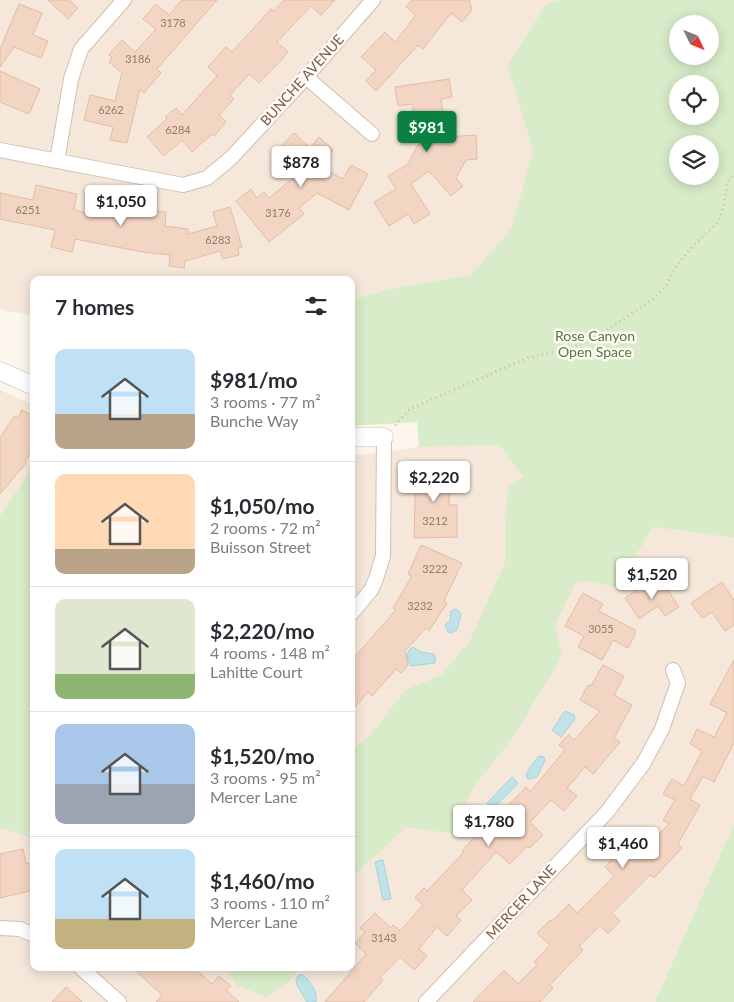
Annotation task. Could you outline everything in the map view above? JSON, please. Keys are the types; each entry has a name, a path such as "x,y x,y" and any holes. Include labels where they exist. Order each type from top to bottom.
{"street":[{"path":"0,150 57,161 71,79 81,49 124,0"},
{"name":"BUNCHE AVENUE","path":"57,161 183,185 207,178 231,158 306,77 373,0"},
{"path":"306,77 372,134"},
{"path":"0,371 30,384"},
{"path":"355,437 384,437 383,556 371,590 355,609"},
{"name":"MERCER LANE","path":"426,1002 606,812 642,764 662,729 678,684 673,670"},
{"path":"0,928 20,929 30,933"},
{"path":"84,971 119,1002"}],"path":[{"path":"384,437 410,409 528,358 572,348 601,334 651,301 666,286 675,267 690,249 718,222 722,212 728,181 734,174"}],"shaded area":[{"path":"0,0 561,0 546,4 507,65 533,151 511,229 471,276 386,290 355,299 355,276 30,276 30,314 5,311 0,308"},
{"path":"0,390 30,403 30,971 355,971 355,455 419,447 499,445 554,514 734,538 734,824 655,1002 0,1002"}],"green space":[{"name":"Rose Canyon Open Space","path":"561,0 734,0 734,538 653,527 616,587 587,581 575,584 555,625 562,656 512,739 473,787 454,834 406,827 355,874 355,748 370,736 405,690 441,675 469,642 505,563 505,521 508,487 524,477 499,445 419,447 417,422 355,426 355,299 386,290 471,275 511,229 533,151 507,65 546,4"},
{"path":"30,471 30,837 0,828 0,516"},
{"path":"734,824 734,1002 655,1002 728,837"},
{"path":"227,971 297,971 288,982 266,997 238,986"}],"water":[{"path":"672,561 680,576 677,586 672,586 666,580 666,564"},
{"path":"455,609 461,614 457,630 451,633 448,632 445,625 450,621 451,611"},
{"path":"413,647 421,652 434,654 435,663 411,666 407,654"},
{"path":"565,711 574,715 575,719 561,737 552,730"},
{"path":"539,756 544,757 545,760 537,777 528,779 526,775"},
{"path":"512,777 518,783 493,809 487,803"},
{"path":"383,860 391,899 383,900 375,862"},
{"path":"302,974 313,986 316,1002 307,1002 297,985 296,979"}],"building":[{"path":"48,0 69,0 78,8 68,19"},
{"path":"182,0 217,0 157,69 161,73 144,93 140,89 127,143 110,140 113,127 84,120 90,95 115,101 122,73 109,62 112,57 109,55 122,40 135,52 156,29 143,19 156,4 169,15"},
{"path":"284,0 335,0 321,15 311,6 277,42 288,52 259,83 249,74 230,95 234,99 219,115 226,122 214,136 212,134 192,152 182,140 164,156 147,137 176,108 182,115 217,76 208,67 226,47 232,52 271,9 274,11"},
{"path":"412,0 469,0 472,10 462,22 451,13 423,49 418,45 376,91 366,81 376,70 361,57 385,32 395,42 416,15 406,7"},
{"path":"19,4 42,13 33,35 48,41 41,58 14,47 0,67 0,49"},
{"path":"0,71 40,89 29,114 0,102"},
{"path":"449,79 452,97 441,99 446,137 476,135 477,159 466,160 456,178 463,186 451,196 429,171 411,184 430,214 414,224 408,214 389,226 374,202 396,189 388,176 408,164 428,126 416,127 412,104 398,106 395,87"},
{"path":"294,133 310,148 319,137 333,150 318,166 343,179 351,165 368,174 349,210 317,193 299,208 304,214 269,242 236,201 251,189 257,198 264,192 269,198 298,174 275,153"},
{"path":"36,185 77,194 74,210 99,216 100,214 120,218 123,203 142,207 142,210 166,212 165,226 188,229 188,234 217,226 213,212 230,207 242,247 238,248 239,255 223,259 220,251 185,261 184,268 169,266 170,255 143,252 75,239 72,252 51,247 55,230 0,219 0,193 33,200"},
{"path":"22,410 30,415 30,454 26,463 0,494 0,438 14,416 18,418"},
{"path":"416,464 450,464 449,505 457,505 457,537 414,538"},
{"path":"421,545 462,563 444,601 447,603 429,631 426,628 405,651 408,665 401,673 396,669 372,696 368,692 355,707 355,656 396,610 393,608 412,576 408,574"},
{"path":"651,580 657,589 664,584 679,607 665,616 658,606 639,619 625,598"},
{"path":"722,582 734,600 734,625 725,631 712,612 702,618 691,603"},
{"path":"583,593 603,604 599,611 635,630 635,635 628,648 613,640 602,660 578,647 584,636 565,626"},
{"path":"734,660 734,743 714,782 703,776 690,799 700,805 678,844 682,848 654,878 650,875 612,913 620,921 608,934 600,926 579,946 583,950 550,985 553,988 540,1002 473,1002 504,970 518,984 537,965 534,962 550,945 537,933 569,904 577,913 614,876 605,867 634,834 647,846 669,824 663,820 675,800 663,794 672,779 684,786 702,751 690,744 697,729 714,737 727,713 710,704"},
{"path":"603,665 624,676 614,695 632,705 614,738 620,742 593,774 585,767 567,788 577,796 564,811 551,800 530,822 543,835 530,848 527,846 510,864 496,852 462,890 472,900 456,916 461,920 447,936 437,927 419,949 427,956 414,970 400,957 380,978 383,980 364,1002 325,1002 351,971 355,971 355,967 366,954 355,943 365,932 360,928 375,913 391,928 393,925 400,931 423,905 415,898 424,888 427,891 464,852 462,851 490,820 492,822 526,787 530,792 565,750 559,745 568,735 574,740 600,711 580,700 588,685 591,686"},
{"path":"23,849 26,863 30,864 30,891 0,898 0,854"},
{"path":"136,971 197,971 212,984 219,976 231,986 226,990 239,1002 156,1002 162,995"},
{"path":"66,987 82,1002 52,1002"}]}
